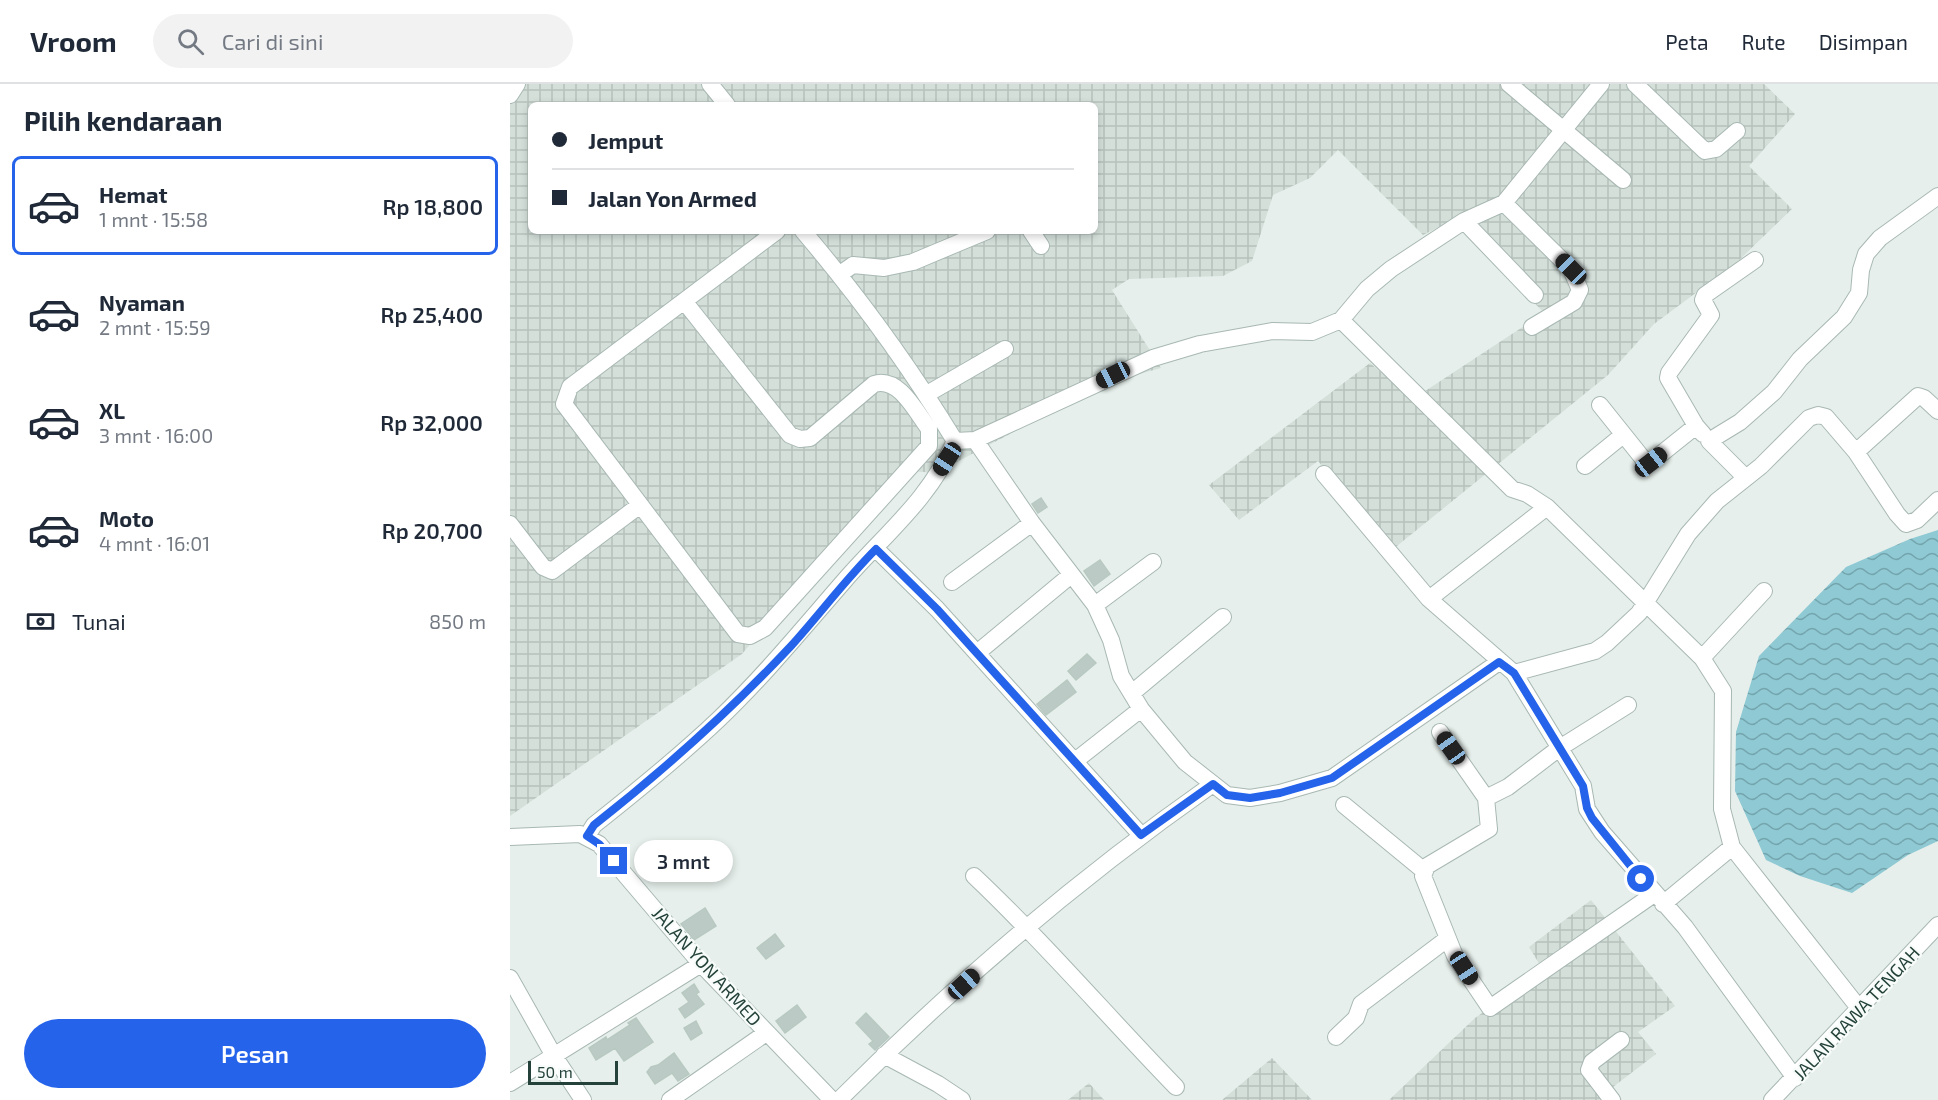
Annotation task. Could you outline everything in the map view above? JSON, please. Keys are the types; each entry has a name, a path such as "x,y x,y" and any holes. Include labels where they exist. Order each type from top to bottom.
{"street":[{"path":"510,95 517,84"},
{"path":"710,84 725,102"},
{"path":"1509,84 1529,89 1565,129 1623,180"},
{"path":"955,441 975,440 1153,357 1200,344 1272,331 1312,333 1341,320 1367,289 1391,269 1464,221 1504,203 1601,84"},
{"path":"1635,84 1705,151 1716,149 1737,131"},
{"path":"1709,441 1740,422 1774,392 1807,352 1844,317 1859,293 1861,270 1866,254 1880,238 1938,196"},
{"path":"1504,203 1571,269 1580,290 1574,302 1532,327"},
{"path":"1464,221 1534,295"},
{"path":"684,301 790,435 800,439 810,438 874,384 882,381 895,385 929,429 931,438 929,446 765,628 750,636 738,634 564,404 565,395 570,387 684,301 773,234"},
{"path":"806,234 840,274 927,394 955,441"},
{"path":"840,274 853,265 884,268 914,262 980,234"},
{"path":"1033,234 1041,246"},
{"path":"1746,478 1696,426 1668,378 1669,373 1711,315 1703,300 1705,295 1755,260"},
{"path":"1341,320 1512,489 1527,494 1547,507 1702,658 1723,691 1722,809 1732,848 1859,1008"},
{"path":"927,394 1005,349"},
{"path":"1856,452 1918,396 1924,398 1938,411"},
{"path":"1600,405 1639,456 1651,462 1696,426"},
{"path":"1514,673 1595,651 1607,643 1646,604 1688,534 1717,501 1761,466 1809,418 1818,415 1826,417 1856,452 1896,514 1906,524 1917,520 1938,500"},
{"path":"1585,466 1623,435"},
{"path":"975,440 1032,523 1095,605 1111,640 1121,676 1141,709 1185,762 1227,795 1250,798 1280,793 1332,778 1499,662"},
{"path":"510,837 587,836 594,825 719,718 790,646 846,580 920,502 947,459 955,441"},
{"path":"1324,474 1429,599 1514,673 1558,749 1583,786 1587,808 1597,825 1685,927 1734,991 1795,1078"},
{"path":"510,524 543,567 552,571 640,505"},
{"path":"1429,599 1547,507"},
{"path":"952,582 1032,523"},
{"path":"876,549 977,653 1141,835"},
{"path":"1095,605 1153,562"},
{"path":"977,653 1071,575"},
{"path":"1702,658 1764,591"},
{"path":"1132,693 1223,617"},
{"path":"1486,798 1508,787 1558,749 1629,705"},
{"path":"1075,761 1141,709"},
{"path":"1440,732 1486,798 1489,829 1424,870 1423,876 1447,939 1490,1008 1659,899 1732,848"},
{"path":"839,1100 884,1055 1028,927 1141,835 1213,784"},
{"path":"1344,806 1424,870"},
{"name":"JALAN YON ARMED","path":"587,836 599,844 701,964 832,1100"},
{"path":"974,876 1028,927 1105,1014 1176,1087"},
{"name":"JALAN RAWA TENGAH","path":"1774,1099 1938,924"},
{"path":"1336,1037 1356,1018 1361,1004 1447,939"},
{"path":"510,1083 701,964"},
{"path":"510,978 554,1056 583,1100"},
{"path":"670,1100 766,1033"},
{"path":"1612,1100 1589,1070 1592,1062 1621,1040"},
{"path":"884,1055 938,1084 962,1100"}],"shaded area":[{"path":"510,84 1764,84 1795,114 1749,166 1792,209 1736,263 1654,324 1608,375 1392,550 1318,461 1239,520 1209,485 1370,363 1413,399 1544,313 1455,219 1423,235 1338,150 1310,178 1273,195 1252,261 1223,276 1129,279 1112,290 1161,368 1107,383 936,473 897,470 742,654 510,816"},
{"path":"1591,900 1675,1006 1638,1032 1656,1054 1613,1087 1622,1100 1389,1100 1475,1018 1543,970 1529,947"},
{"path":"1272,1058 1312,1100 1222,1100"},
{"path":"1089,1083 1104,1100 1068,1100"}],"water":[{"path":"1938,530 1938,841 1908,855 1852,893 1800,876 1766,860 1735,791 1736,732 1759,656 1846,567 1910,539"}],"building":[{"path":"1041,498 1047,507 1038,513 1032,504"},
{"path":"1100,560 1110,574 1094,586 1084,571"},
{"path":"1087,654 1096,663 1076,680 1068,671"},
{"path":"1067,680 1076,692 1046,715 1037,704"},
{"path":"705,908 716,926 694,940 681,924"},
{"path":"775,934 784,946 766,959 757,948"},
{"path":"694,984 699,992 696,994 704,1004 685,1018 679,1009 689,1002 682,993"},
{"path":"797,1005 806,1017 785,1033 776,1021"},
{"path":"866,1013 889,1037 875,1050 869,1044 873,1041 856,1023"},
{"path":"636,1018 653,1042 624,1061 615,1048 596,1060 589,1048 606,1037 607,1040 630,1025 628,1023"},
{"path":"696,1021 702,1033 691,1040 684,1028"},
{"path":"674,1053 689,1074 678,1081 672,1073 655,1084 647,1072"}],"route":[{"path":"614,861 599,844 587,836 594,825 651,779 719,718 790,646 846,580 876,549 937,609 1141,835 1213,784 1227,795 1250,798 1280,793 1332,778 1499,662 1514,673 1558,749 1583,786 1587,808 1602,832 1641,879"}]}
